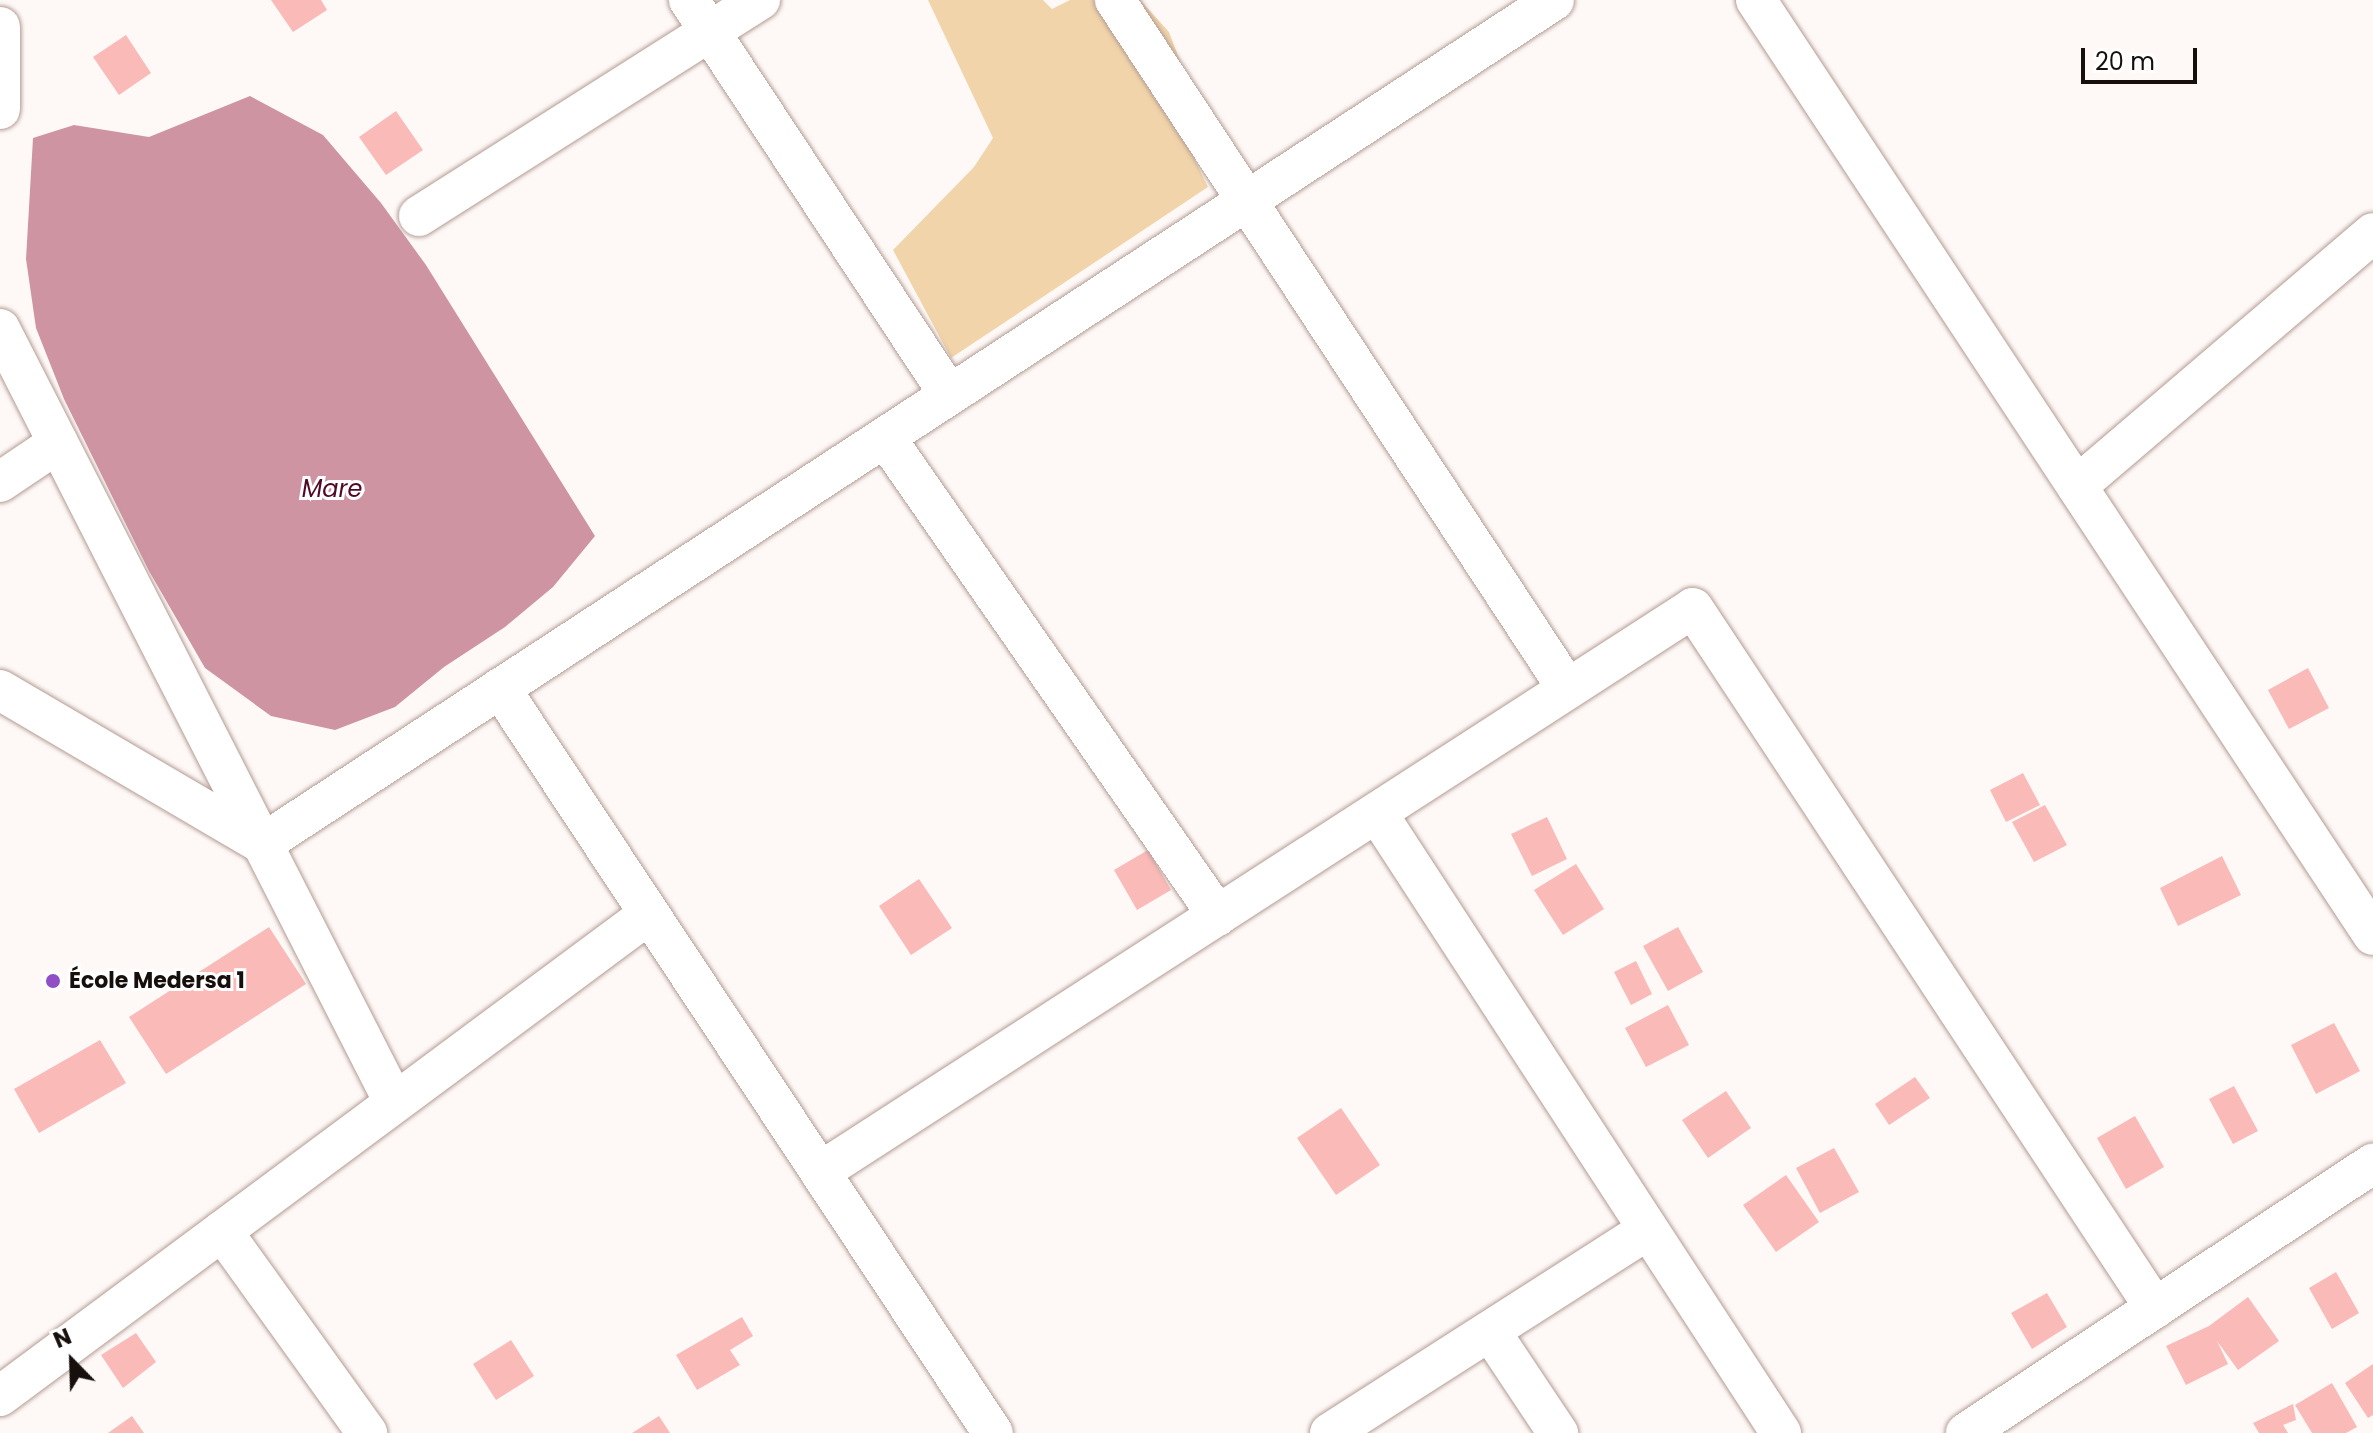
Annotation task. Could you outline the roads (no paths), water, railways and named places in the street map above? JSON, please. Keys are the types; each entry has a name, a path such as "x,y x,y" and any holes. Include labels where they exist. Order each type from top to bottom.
{"street":[{"path":"419,216 700,16 760,0"},
{"path":"1115,0 1567,688"},
{"path":"262,844 1554,0"},
{"path":"1756,0 2372,931"},
{"path":"700,16 949,395"},
{"path":"0,27 0,109"},
{"path":"2077,486 2373,233"},
{"path":"0,329 394,1102"},
{"path":"885,437 1218,916"},
{"path":"0,482 58,443"},
{"path":"820,1172 1693,608 2155,1308"},
{"path":"500,688 993,1433"},
{"path":"0,690 262,844"},
{"path":"1377,813 1781,1433"},
{"path":"0,1396 649,914"},
{"path":"1966,1433 2373,1164"},
{"path":"1330,1433 1648,1230"},
{"path":"222,1231 367,1433"},
{"path":"1490,1331 1558,1433"}],"water":[{"name":"Mare","path":"250,96 323,135 381,203 426,265 595,536 553,587 505,627 444,667 395,707 335,730 271,716 205,668 149,571 64,399 36,328 26,259 33,138 74,125 149,137"}],"place":[{"name":"École Medersa 1","path":"53,981"}]}
